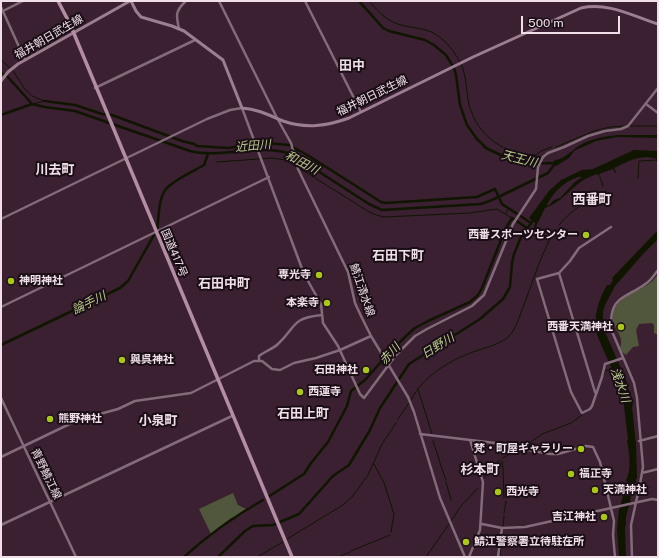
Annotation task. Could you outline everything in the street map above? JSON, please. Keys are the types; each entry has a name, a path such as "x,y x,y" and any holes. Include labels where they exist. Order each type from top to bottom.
{"highway":[{"name":"国道417号","path":"58,1 116,135 292,557"}],"main road":[{"name":"福井朝日武生線","path":"2,79 25,60 130,1 141,17 179,29 196,39 224,61 242,108 256,110 296,124 320,126 338,122 361,112 447,69 575,10 587,7 610,7 658,24"}],"street":[{"path":"2,11 23,1"},
{"path":"179,29 177,11 186,1"},
{"name":"鯖江清水線","path":"219,1 292,145 296,163 348,272 355,303 371,336 406,393 412,406 440,498 465,557"},
{"path":"305,1 361,112"},
{"path":"1,7 25,60"},
{"path":"95,88 196,39"},
{"path":"1,219 219,114 242,108 305,277 321,304 322,315 326,328 340,350 360,394 364,398 403,347 420,333 472,306 480,300 487,289 516,218 536,189 539,162 543,157 548,153 588,136 624,128 631,123 658,88"},
{"path":"646,104 658,113"},
{"path":"1,307 269,177"},
{"path":"611,227 579,248 559,273 537,279 571,392 582,413 590,409 605,364 607,362 622,358"},
{"path":"632,557 630,529 634,504 642,473 638,398 635,387 610,329 611,313 614,306 620,299 648,282 658,270"},
{"path":"559,273 596,393"},
{"path":"259,360 259,356 275,346 297,322 306,317 322,315"},
{"path":"1,457 78,420 118,408 135,401 191,393 254,361 259,360 272,369 279,370 340,350 371,336"},
{"name":"青野鯖江線","path":"1,398 76,557"},
{"path":"1,525 232,416"},
{"path":"420,434 512,445 523,449 550,454 558,454 586,446 592,446 595,449 600,462 614,521 613,533 615,557"},
{"path":"640,441 658,436"},
{"path":"469,557 482,524 483,482 470,440"},
{"path":"642,473 658,469"},
{"path":"482,524 502,528 525,527 652,499 658,500"},
{"path":"498,557 502,528"}],"shaded area":[{"path":"658,274 658,335 654,333 654,325 652,323 639,324 636,330 639,346 633,347 626,355 620,348 621,339 613,322 613,313 621,300 647,285"},
{"path":"233,493 238,505 246,509 237,516 231,518 211,534 199,509"}],"water":[{"path":"618,135 658,135 658,138 617,137 596,141 574,151 569,158 556,166 553,162 566,156 588,141"},
{"path":"634,150 658,151 658,161 656,161 657,159 645,157 635,159 614,168 615,173 613,169 599,174 600,177 597,174 584,180 560,200 545,208 531,237 535,223 529,218 549,191 561,180 582,170 593,169","holes":["582,177 575,182 560,198 554,200 546,206 555,192 563,185 573,179"]},
{"name":"浅水川","path":"658,230 658,239 615,286 603,312 605,332 626,380 633,405 636,444 637,477 626,516 626,557 619,557 617,528 619,510 627,482 626,480 630,461 621,390 597,335 596,315 601,297 607,285 610,285 613,280 612,278"}],"waterway":[{"name":"天王川","path":"359,1 383,28 389,31 425,40 446,55 454,68 460,105 467,125 477,139 486,148 511,160 531,164 556,164"},
{"path":"369,1 389,20 397,24 426,30 442,38 460,62"},
{"path":"1,60 10,68"},
{"path":"461,64 469,104 478,125 485,134 494,142 514,152 536,155 541,151 552,147"},
{"path":"12,70 28,93 45,101"},
{"name":"和田川","path":"1,73 7,76 32,104 75,111 190,151 203,153 256,150 282,151 293,155 369,204 382,210 481,204 548,173 554,165"},
{"name":"和田川","path":"32,104 45,101"},
{"name":"近田川","path":"45,101 75,105 102,114 112,115 197,146 228,148 265,143 289,145 381,202 386,203 477,197 495,189 502,204 531,223"},
{"path":"1,115 32,104"},
{"path":"556,147 594,131 610,127 626,126"},
{"path":"629,126 658,126"},
{"name":"論手川","path":"157,230 160,203 163,193 178,179 204,165 208,154"},
{"path":"533,155 537,164"},
{"path":"217,162 272,158 286,160 297,166"},
{"path":"638,178 639,161 658,160"},
{"path":"299,168 371,213 383,217 470,213 497,209 512,218"},
{"path":"600,177 603,186"},
{"path":"559,225 569,214 581,205 606,191"},
{"name":"近田川","path":"506,213 508,209"},
{"name":"赤川","path":"268,497 304,474 328,442 347,406 351,391 365,380 406,336 415,328 470,302 478,295 505,230 512,218 527,228"},
{"name":"日野川","path":"218,557 245,531 253,526 273,525 299,514 333,476 349,465 370,430 380,408 409,364 480,319 503,299 510,287 514,254 521,237 534,219"},
{"path":"411,400 422,384 438,370 464,355 499,343 507,338 518,321 542,255 556,229"},
{"name":"論手川","path":"1,345 120,288 128,281 154,235"},
{"name":"浅水川","path":"603,376 605,371 608,370"},
{"path":"418,389 432,434"},
{"path":"398,419 409,403"},
{"path":"521,447 542,434 571,423 582,415"},
{"path":"287,539 343,505 352,497 368,475 382,444 396,423"},
{"path":"433,441 439,459"},
{"path":"503,458 518,449"},
{"path":"439,460 446,480"},
{"path":"490,467 500,460"},
{"path":"502,461 504,498"},
{"path":"374,464 384,483 394,514 391,532"},
{"path":"483,479 489,469"},
{"path":"446,482 451,500"},
{"path":"451,521 461,506 478,488"},
{"name":"赤川","path":"184,557 222,526 263,500"},
{"path":"504,513 506,501"},
{"path":"503,526 504,516"},
{"path":"426,557 449,524"},
{"path":"371,543 390,535"},
{"path":"502,535 502,542"},
{"path":"257,557 283,542"},
{"path":"351,551 370,543"},
{"path":"500,557 501,544"},
{"path":"338,557 350,552"}],"place":[{"name":"西番スポーツセンター","path":"586,235"},
{"name":"専光寺","path":"319,275"},
{"name":"神明神社","path":"11,281"},
{"name":"本楽寺","path":"327,303"},
{"name":"西番天満神社","path":"621,327"},
{"name":"與呉神社","path":"122,360"},
{"name":"石田神社","path":"366,370"},
{"name":"西蓮寺","path":"300,392"},
{"name":"熊野神社","path":"50,419"},
{"name":"梵・町屋ギャラリー","path":"581,449"},
{"name":"福正寺","path":"571,474"},
{"name":"天満神社","path":"595,490"},
{"name":"西光寺","path":"498,492"},
{"name":"吉江神社","path":"604,517"},
{"name":"鯖江警察署立待駐在所","path":"466,542"}],"district":[{"name":"田中","path":"352,66"},
{"name":"川去町","path":"55,170"},
{"name":"西番町","path":"592,200"},
{"name":"石田下町","path":"398,256"},
{"name":"石田中町","path":"224,284"},
{"name":"石田上町","path":"303,414"},
{"name":"小泉町","path":"158,421"},
{"name":"杉本町","path":"480,470"}]}
